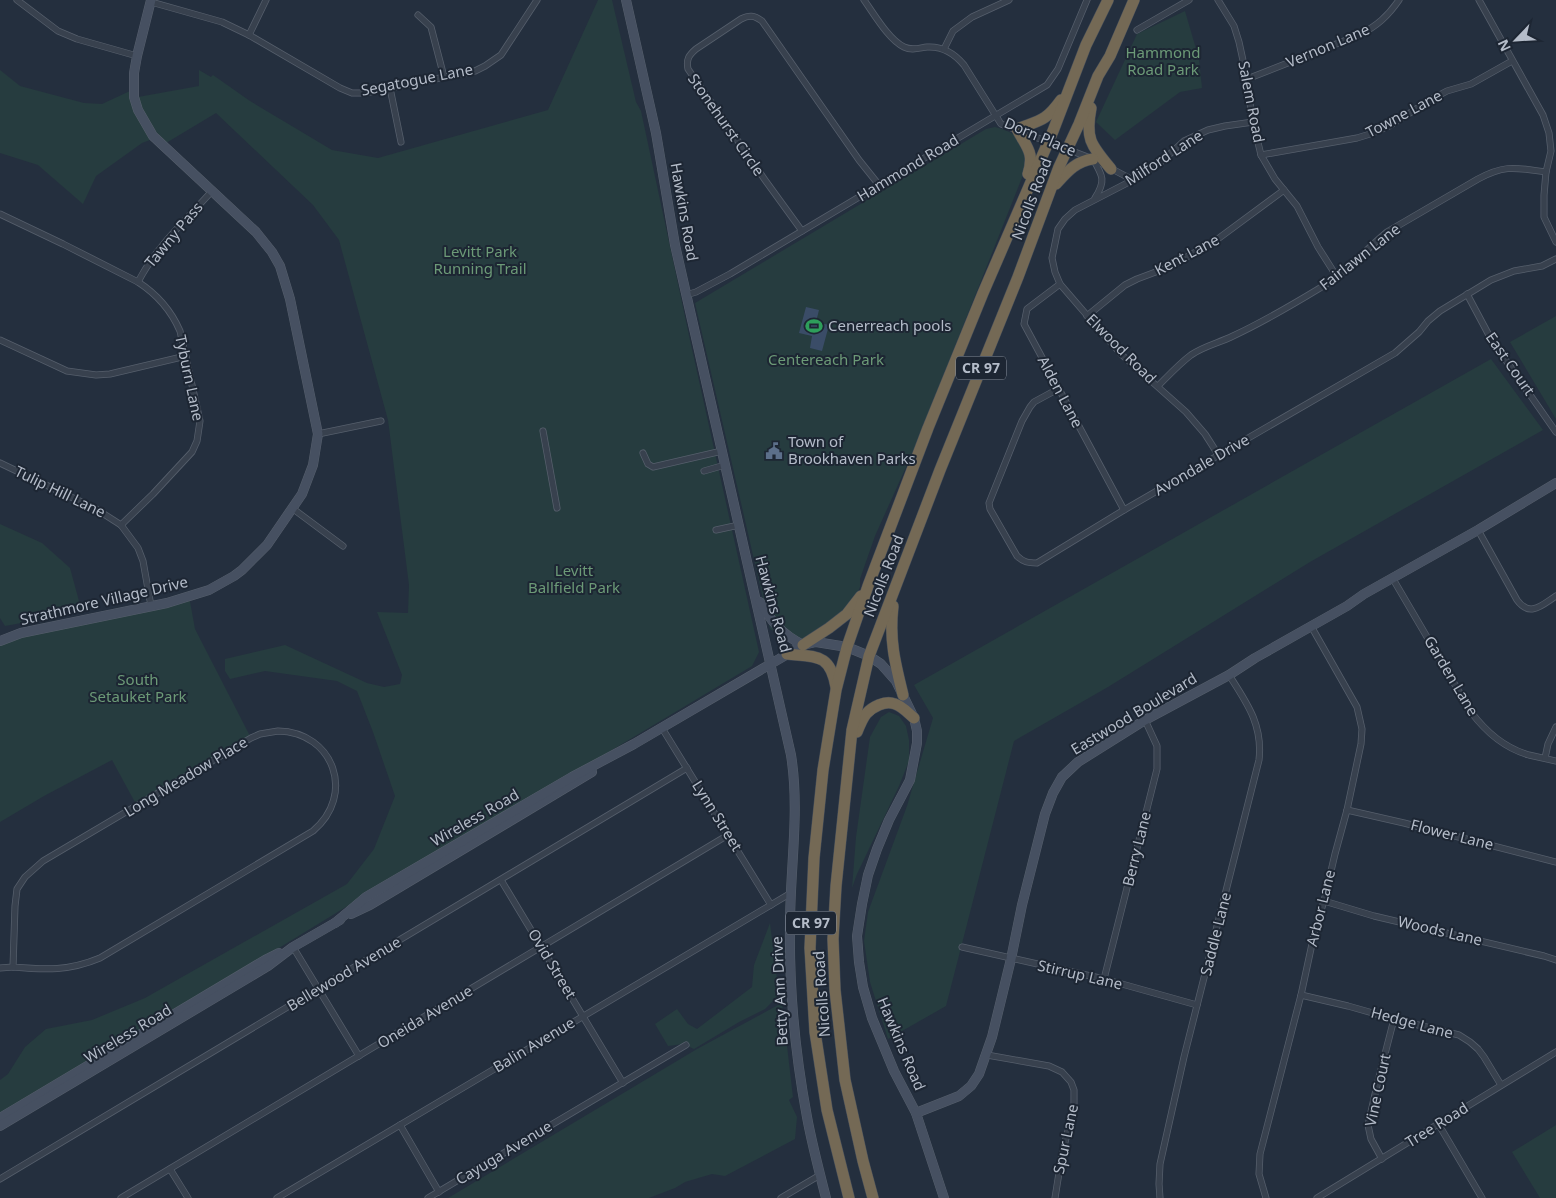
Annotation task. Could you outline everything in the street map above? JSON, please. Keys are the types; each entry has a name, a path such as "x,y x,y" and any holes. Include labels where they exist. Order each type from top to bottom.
{"highway":[{"name":"Nicolls Road","path":"849,1198 827,1110 815,1032 810,948 822,770 836,690 847,647 868,586 946,383 1048,142 1086,45 1108,0"},
{"name":"Nicolls Road","path":"873,1198 845,1080 835,990 833,939 836,886 852,730 869,656 940,470 1068,149 1095,84 1110,56 1134,0"},
{"path":"1095,84 1088,125 1089,136 1096,151 1111,168"},
{"path":"1022,202 1027,177 1032,164 1030,151 1017,129 1033,124 1048,116 1070,87"},
{"path":"1052,189 1073,166 1086,160 1093,160"},
{"path":"803,645 847,614 868,586"},
{"path":"896,587 892,618 892,646 904,695"},
{"path":"787,654 811,656 824,660 834,674 836,690"},
{"path":"851,745 865,714 877,706 885,703 894,703 914,718"}],"street":[{"path":"17,0 25,2 49,25 71,36 137,56"},
{"path":"249,35 266,0"},
{"name":"Segatogue Lane","path":"151,1 222,22 249,35 340,88 352,92 365,93 475,70 494,60 501,55 537,0"},
{"name":"Hawkins Road","path":"626,0 656,133 675,245 771,663 803,645 816,642 847,647 869,656 881,664 896,681 904,695 918,731 910,780 876,849 868,875 857,936 863,987 872,1018 894,1071 916,1113 944,1198"},
{"path":"864,0 895,41 905,48 916,50 929,47 944,49 954,31 972,18 1009,0"},
{"name":"Hammond Road","path":"686,295 720,280 1047,85 1058,69 1087,0"},
{"path":"1138,30 1189,0"},
{"name":"Salem Road","path":"1218,0 1234,26 1239,42 1247,79 1253,122 1261,155 1271,172 1297,206 1318,247 1337,278"},
{"name":"Vernon Lane","path":"1247,79 1374,28 1386,17 1399,0"},
{"path":"1479,0 1543,115 1549,133 1551,151 1546,172 1544,217 1556,242"},
{"name":"Strathmore Village Drive","path":"0,641 21,633 167,603 200,594 218,586 242,570 267,545 302,494 315,456 318,434 290,299 280,266 272,252 256,232 154,136 142,118 134,97 133,84 137,56 151,1"},
{"path":"418,15 431,27 444,77"},
{"name":"Stonehurst Circle","path":"802,231 688,69 686,61 690,54 741,19 749,15 762,21 854,153 879,185"},
{"name":"Dorn Place","path":"944,49 958,57 1002,124 1068,149 1133,180"},
{"name":"Towne Lane","path":"1261,155 1370,134 1388,126 1439,95 1471,84 1512,62"},
{"path":"390,88 401,142"},
{"name":"Milford Lane","path":"1058,229 1075,210 1133,180 1161,162 1184,141 1208,130 1253,122"},
{"name":"Dorn Place","path":"1093,160 1103,179 1094,200"},
{"name":"Fairlawn Lane","path":"1158,386 1190,356 1201,349 1231,338 1337,278 1388,232 1494,171 1508,168 1546,172"},
{"name":"Kent Lane","path":"1088,316 1125,285 1169,267 1215,241 1284,190"},
{"name":"Tawny Pass","path":"138,282 163,244 212,191"},
{"name":"Tyburn Lane","path":"0,214 138,282 156,295 175,318 186,356 200,421 199,434 195,448 153,494 121,525"},
{"name":"Elwood Road","path":"1058,229 1052,258 1060,284 1122,355 1158,386 1196,423 1219,456"},
{"name":"Avondale Drive","path":"1058,389 1034,402 1030,407 1022,421 989,503 990,509 1022,562 1037,563 1124,510 1395,353 1428,321 1467,294 1505,274 1542,266 1556,259"},
{"name":"Alden Lane","path":"1060,284 1027,310 1024,324 1124,510"},
{"name":"East Court","path":"1467,294 1491,339 1556,432"},
{"path":"0,340 67,371 96,375 110,374 186,356"},
{"path":"318,434 381,421"},
{"path":"543,431 557,508"},
{"path":"643,452 648,464 658,467 722,450"},
{"name":"Tulip Hill Lane","path":"0,463 96,509 121,525 138,548 143,561 150,606"},
{"path":"704,471 725,465"},
{"name":"Eastwood Boulevard","path":"916,1113 952,1099 966,1091 976,1080 987,1054 1043,824 1050,801 1062,777 1078,762 1145,720 1230,675 1556,483"},
{"path":"292,508 343,546"},
{"path":"716,530 739,525"},
{"path":"1478,530 1517,600 1524,607 1535,609 1556,596"},
{"name":"Garden Lane","path":"1393,579 1471,712 1482,726 1495,738 1517,750 1556,761"},
{"path":"755,593 769,618 781,631 803,645"},
{"name":"Arbor Lane","path":"1266,1198 1259,1174 1260,1154 1301,995 1315,930 1348,810 1361,744 1362,729 1357,708 1311,626"},
{"name":"Wireless Road","path":"0,1118 265,960 370,905 771,663"},
{"name":"Betty Ann Drive","path":"771,663 791,755 794,778 790,951 795,1042 807,1118 826,1198"},
{"name":"Saddle Lane","path":"1160,1198 1160,1164 1197,1005 1259,760 1260,746 1256,721 1230,675"},
{"name":"Berry Lane","path":"1104,979 1157,769 1157,746 1145,720"},
{"path":"1545,758 1548,744 1556,727"},
{"name":"Lynn Street","path":"662,728 771,905"},
{"name":"Long Meadow Place","path":"0,968 59,969 100,958 313,832 330,813 335,799 335,780 332,766 324,751 309,739 293,732 278,731 250,738 43,861 25,878 17,889 14,906 13,967"},
{"name":"Bellewood Avenue","path":"0,1179 687,768"},
{"name":"Flower Lane","path":"1348,810 1556,862"},
{"name":"Oneida Avenue","path":"121,1198 728,835"},
{"name":"Ovid Street","path":"501,880 623,1083"},
{"name":"Balin Avenue","path":"277,1198 791,893"},
{"name":"Woods Lane","path":"1324,902 1556,960"},
{"path":"293,947 359,1056"},
{"name":"Wireless Road","path":"0,1126 268,966 293,947"},
{"name":"Stirrup Lane","path":"962,947 1104,979 1197,1005"},
{"name":"Hedge Lane","path":"1301,995 1459,1035 1470,1042 1484,1057 1501,1085"},
{"name":"Vine Court","path":"1382,1159 1371,1139 1368,1125 1394,1019"},
{"path":"623,1083 686,1045"},
{"name":"Tree Road","path":"1317,1198 1556,1052"},
{"name":"Spur Lane","path":"987,1054 1049,1066 1062,1072 1071,1082 1074,1090 1074,1107 1062,1154 1055,1198"},
{"name":"Cayuga Avenue","path":"428,1198 623,1083"},
{"path":"400,1125 438,1192"},
{"path":"1439,1125 1482,1198"},
{"path":"170,1169 188,1198"},
{"path":"781,1198 820,1175"}],"green space":[{"path":"598,0 612,0 636,102 641,111 759,652 752,666 472,834 470,831 0,1116 0,1080 8,1074 25,1047 46,1029 92,1020 145,998 347,884 374,849 395,796 357,691 337,681 265,671 230,679 225,671 225,659 285,645 367,683 384,687 400,684 402,675 377,612 408,613 409,585 388,420 339,240 313,205 216,113 166,143 146,120 138,97 199,86 199,70 211,77 213,75 250,101 332,150 378,158 548,110"},
{"name":"Hammond Road Park","path":"1185,11 1199,59 1202,88 1180,92 1115,140 1096,122 1137,34"},
{"path":"0,70 20,86 84,103 102,104 130,91 150,140 142,143 96,176 83,204 38,165 0,153"},
{"name":"Centereach Park","path":"995,127 1014,135 1023,147 1029,160 915,447 875,536 860,579 860,587 847,611 811,637 797,641 787,639 770,629 695,303 986,129"},
{"path":"1556,316 1556,419 1510,342"},
{"path":"1491,359 1543,430 1310,562 1108,687 1014,741 946,1006 888,1039 870,982 864,941 868,912 907,806 933,718 914,685"},
{"path":"0,524 42,543 70,568 82,612 5,626 0,618"},
{"name":"South Setauket Park","path":"189,596 195,629 251,738 137,806 112,760 0,822 0,641"},
{"path":"889,712 899,716 906,726 909,740 909,761 852,888 856,837 870,737 881,717"},
{"path":"770,923 779,995 765,1009 694,1049 683,1044 668,1046 655,1024 677,1009 688,1024 697,1029 752,987 754,965"},
{"path":"782,1003 793,1097 789,1100 797,1117 795,1139 725,1176 712,1174 685,1182 649,1198 448,1198 697,1049"},
{"path":"1556,1125 1556,1198 1540,1198 1512,1152"}],"water":[{"path":"806,307 819,310 816,322 829,325 822,351 810,348 812,336 799,333"}],"place":[{"name":"Cenerreach pools","path":"814,326"},
{"name":"Town of Brookhaven Parks","path":"774,451"}],"park label":[{"name":"Levitt Park Running Trail","path":"480,260"},
{"name":"Levitt Ballfield Park","path":"574,580"}]}
